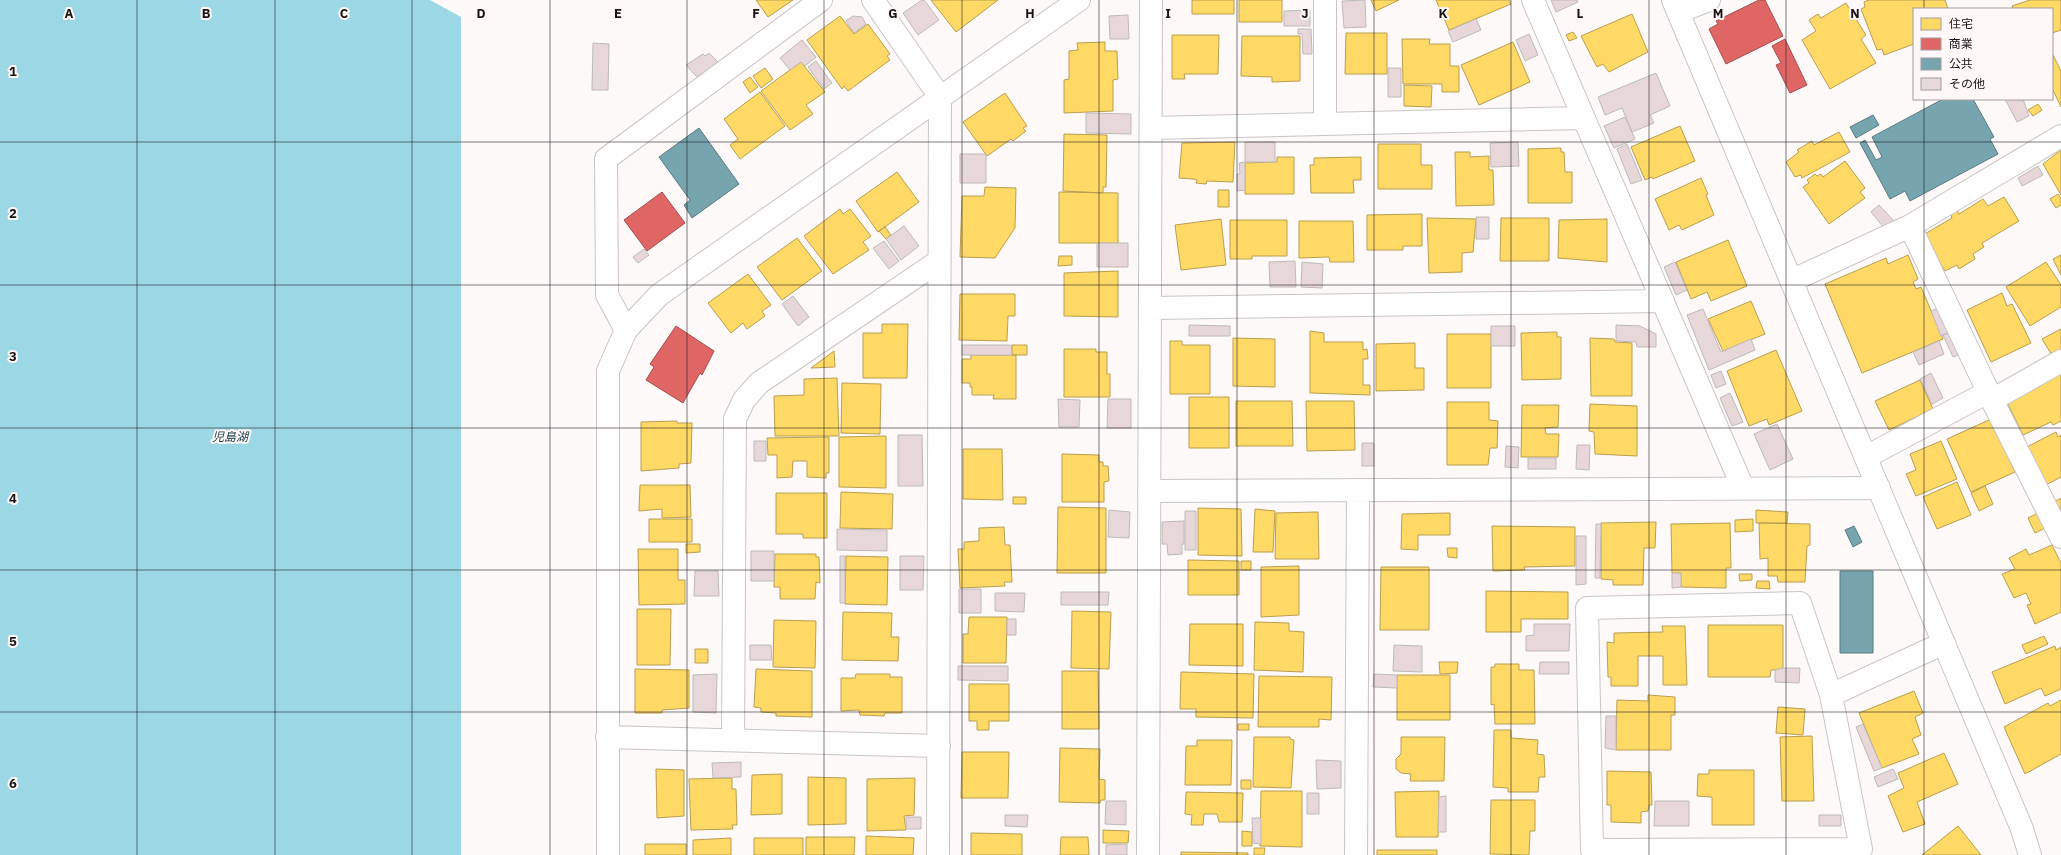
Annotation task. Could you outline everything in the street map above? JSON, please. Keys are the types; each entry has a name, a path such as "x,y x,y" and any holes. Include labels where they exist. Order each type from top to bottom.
{"street":[{"path":"626,330 607,295 606,159 821,0"},
{"path":"873,0 940,97 938,855"},
{"path":"608,855 608,371 626,330 659,295 1079,0"},
{"path":"1148,855 1151,0"},
{"path":"1325,0 1325,124"},
{"path":"1532,0 1743,488"},
{"path":"1709,0 1675,6 2022,829 2030,855"},
{"path":"1151,128 1583,118"},
{"path":"1791,281 1910,226 2061,136"},
{"path":"1910,226 1990,396 2061,536"},
{"path":"733,740 735,420 744,400 759,384 939,260"},
{"path":"1150,308 1663,302"},
{"path":"1866,457 2061,361"},
{"path":"1149,490 1879,488"},
{"path":"1356,855 1358,490"},
{"path":"1800,603 1831,695 1861,849 1592,850 1587,608 1800,603"},
{"path":"1831,695 1944,644"},
{"path":"607,737 939,746"}],"water":[{"name":"児島湖","path":"0,0 430,0 461,17 461,855 0,855"}],"building: 住宅":[{"path":"756,0 793,0 768,17"},
{"path":"931,0 998,0 956,32"},
{"path":"1192,0 1234,0 1234,14 1192,14"},
{"path":"1239,0 1282,0 1282,22 1239,22"},
{"path":"1371,0 1399,0 1376,11"},
{"path":"1436,0 1509,0 1511,4 1449,30"},
{"path":"1869,0 1945,0 1948,8 1913,8 1913,44 1884,55 1882,49 1877,50 1861,9 1865,7 1864,2"},
{"path":"2030,0 2061,0 2061,30 2053,33 2053,8 2013,8 2012,6"},
{"path":"1846,3 1866,35 1861,39 1876,63 1830,89 1802,40 1816,31 1809,20 1818,14 1821,18"},
{"path":"1632,14 1648,52 1609,72 1603,64 1597,67 1581,36"},
{"path":"840,16 854,34 868,24 890,54 887,56 890,60 848,91 844,86 842,89 807,40"},
{"path":"1573,32 1577,38 1569,41 1566,35"},
{"path":"1346,33 1387,33 1387,74 1345,74"},
{"path":"1172,35 1219,35 1218,74 1184,74 1185,79 1172,79"},
{"path":"1242,36 1300,36 1300,81 1272,82 1272,77 1241,76"},
{"path":"1402,39 1430,39 1429,44 1450,44 1450,66 1459,66 1459,92 1442,92 1442,84 1403,84"},
{"path":"1105,42 1105,51 1117,51 1118,79 1113,80 1113,111 1064,113 1064,80 1069,79 1069,51 1078,50 1077,43"},
{"path":"1513,42 1530,82 1479,105 1461,65"},
{"path":"2053,55 2061,71 2061,107 2053,90"},
{"path":"801,62 825,92 806,105 813,114 790,130 761,91"},
{"path":"765,68 773,79 761,88 753,76"},
{"path":"750,77 758,87 750,93 743,82"},
{"path":"1404,85 1432,86 1431,107 1404,106"},
{"path":"760,92 785,126 740,159 730,145 738,139 724,119"},
{"path":"1005,93 1027,126 1023,128 1026,131 1013,141 1011,139 987,156 963,122"},
{"path":"2038,104 2042,110 2033,116 2028,110"},
{"path":"1680,126 1695,161 1653,179 1652,177 1645,180 1631,147"},
{"path":"1839,132 1850,152 1802,178 1801,175 1795,177 1786,162 1799,152 1797,150 1812,141 1814,145"},
{"path":"1064,134 1107,135 1106,187 1103,187 1103,193 1063,191"},
{"path":"1235,142 1233,182 1207,181 1206,184 1196,183 1197,180 1193,179 1179,178 1182,143"},
{"path":"1378,144 1421,144 1421,165 1432,165 1432,189 1378,189"},
{"path":"1561,148 1561,152 1564,152 1565,172 1572,172 1572,203 1528,203 1528,149"},
{"path":"2061,150 2061,195 2043,164"},
{"path":"1455,152 1470,152 1470,157 1489,156 1489,170 1493,170 1494,205 1456,206"},
{"path":"1277,157 1294,157 1294,194 1245,194 1245,163 1277,162"},
{"path":"1361,157 1361,180 1353,180 1354,193 1311,193 1310,165 1314,165 1314,158"},
{"path":"1845,161 1865,188 1860,192 1865,198 1829,224 1803,187 1809,183 1807,180 1815,174 1817,176 1821,174 1823,177"},
{"path":"897,172 919,202 878,232 856,201"},
{"path":"1701,178 1708,194 1706,195 1714,215 1682,230 1679,225 1669,230 1655,199"},
{"path":"985,187 1016,188 1015,228 995,258 960,257 962,196 984,196"},
{"path":"1218,190 1229,190 1229,207 1218,207"},
{"path":"1059,192 1118,193 1118,243 1059,243"},
{"path":"2058,194 2061,198 2061,205 2056,208 2050,199"},
{"path":"2004,197 2019,221 1982,243 1984,247 1973,254 1975,259 1959,269 1957,265 1945,271 1923,235 1952,218 1951,215 1957,210 1959,214 1983,199 1988,206"},
{"path":"840,209 843,214 850,209 871,236 863,242 869,250 833,274 804,236"},
{"path":"1422,214 1422,246 1403,246 1403,250 1367,250 1367,215"},
{"path":"1427,218 1476,219 1473,252 1462,253 1462,272 1429,273"},
{"path":"1501,218 1549,218 1549,261 1500,261"},
{"path":"1221,219 1226,265 1181,270 1175,225"},
{"path":"1607,219 1607,262 1558,258 1559,220"},
{"path":"1230,220 1287,220 1287,256 1252,256 1252,259 1230,259"},
{"path":"1299,221 1353,221 1354,262 1330,262 1329,257 1299,258"},
{"path":"885,227 891,235 886,239 879,231"},
{"path":"797,238 822,271 782,300 757,267"},
{"path":"1728,240 1747,286 1711,301 1707,292 1691,299 1676,262"},
{"path":"1908,255 1918,279 1913,282 1916,289 1921,287 1943,339 1862,373 1825,284 1886,258 1888,264"},
{"path":"2061,255 2061,275 2053,259"},
{"path":"1059,256 1072,256 1072,265 1058,266"},
{"path":"2046,262 2061,285 2061,307 2030,326 2006,287"},
{"path":"1118,271 1118,317 1064,316 1064,273"},
{"path":"748,274 771,305 762,311 765,316 747,329 743,323 731,333 708,303"},
{"path":"2002,293 2007,306 2012,304 2031,343 1991,362 1967,310"},
{"path":"960,294 1015,294 1015,316 1008,316 1007,341 959,340"},
{"path":"1751,301 1765,334 1723,351 1708,319"},
{"path":"882,324 908,324 907,378 863,378 863,333 882,333"},
{"path":"2061,329 2061,357 2055,360 2042,339"},
{"path":"1310,331 1324,333 1324,342 1363,342 1363,350 1367,349 1368,359 1363,359 1363,385 1370,385 1370,395 1310,393"},
{"path":"1557,332 1557,337 1561,337 1561,379 1522,380 1521,333"},
{"path":"1447,334 1491,334 1491,388 1447,388"},
{"path":"1233,338 1275,339 1275,387 1233,386"},
{"path":"1590,338 1614,339 1615,342 1632,343 1632,396 1591,396"},
{"path":"1170,341 1182,341 1182,345 1210,345 1210,394 1170,394"},
{"path":"1415,343 1415,368 1424,368 1424,390 1376,391 1376,344"},
{"path":"1012,345 1027,345 1027,355 1012,355"},
{"path":"1064,349 1096,349 1096,352 1107,352 1107,374 1110,374 1110,397 1064,397"},
{"path":"1776,350 1802,411 1769,425 1767,419 1749,426 1727,371"},
{"path":"834,351 835,367 811,368"},
{"path":"971,355 1016,355 1016,399 993,399 994,395 972,395 972,387 970,387 970,383 962,383 962,359 971,359"},
{"path":"2061,374 2061,421 2053,425 2051,422 2023,435 2006,400"},
{"path":"837,378 839,436 775,436 774,396 804,395 804,379"},
{"path":"1920,380 1933,409 1889,430 1875,401"},
{"path":"842,383 881,384 880,434 841,433"},
{"path":"1189,397 1229,397 1229,448 1189,448"},
{"path":"1236,401 1292,401 1293,446 1236,446"},
{"path":"1306,401 1354,401 1355,450 1307,451"},
{"path":"1447,402 1489,402 1489,420 1498,421 1497,448 1490,448 1488,465 1447,465"},
{"path":"1590,404 1637,406 1637,456 1595,454 1594,432 1589,431"},
{"path":"1522,405 1559,405 1558,427 1545,428 1546,434 1559,434 1558,457 1521,457"},
{"path":"1991,419 2015,472 1971,492 1947,439"},
{"path":"677,421 677,423 692,423 691,463 679,464 679,468 641,471 641,422"},
{"path":"2056,432 2058,437 2061,435 2061,477 2042,487 2023,449"},
{"path":"886,436 886,488 839,487 839,437"},
{"path":"829,437 829,473 826,473 826,478 807,477 807,461 793,461 792,477 777,478 777,455 768,455 767,438"},
{"path":"1941,441 1957,479 1916,496 1906,474 1916,470 1910,454"},
{"path":"963,449 1002,449 1003,500 963,499"},
{"path":"1062,454 1099,455 1099,462 1103,462 1103,466 1108,466 1109,481 1104,482 1104,502 1062,502"},
{"path":"1957,482 1971,515 1937,529 1923,497"},
{"path":"640,485 690,485 691,517 662,518 662,509 639,511"},
{"path":"1985,486 1993,504 1979,511 1971,493"},
{"path":"841,492 893,494 892,529 840,528"},
{"path":"776,493 827,493 827,538 803,538 803,534 776,534"},
{"path":"1013,497 1026,497 1026,504 1013,504"},
{"path":"2061,498 2061,516 2048,505"},
{"path":"1058,507 1106,508 1106,573 1057,573"},
{"path":"1198,508 1241,509 1242,556 1198,555"},
{"path":"1255,509 1275,511 1273,552 1253,552"},
{"path":"1756,510 1788,512 1787,523 1756,523"},
{"path":"1318,512 1319,559 1275,559 1276,513"},
{"path":"1450,513 1450,535 1418,535 1418,550 1401,549 1402,514"},
{"path":"2038,513 2045,528 2035,533 2028,518"},
{"path":"649,519 692,519 692,542 649,542"},
{"path":"1753,519 1753,531 1735,532 1735,520"},
{"path":"1656,522 1655,548 1644,548 1643,585 1613,585 1613,580 1601,579 1601,523"},
{"path":"1730,523 1731,568 1726,568 1726,588 1681,587 1681,573 1672,573 1671,524"},
{"path":"1759,523 1810,524 1810,545 1807,546 1805,582 1778,582 1777,576 1768,576 1768,558 1760,559"},
{"path":"1492,526 1575,527 1575,566 1524,567 1525,570 1493,571"},
{"path":"1004,527 1005,545 1010,545 1012,582 1004,582 1005,586 960,588 958,549 964,549 964,542 979,541 979,528"},
{"path":"686,544 700,544 700,552 686,553"},
{"path":"2052,545 2061,563 2061,612 2035,624 2027,605 2031,604 2026,593 2014,598 2002,574 2015,569 2009,558 2026,549 2029,555"},
{"path":"1447,548 1457,548 1457,558 1448,557"},
{"path":"638,549 678,549 678,580 685,580 685,604 639,605"},
{"path":"775,554 816,554 816,557 819,557 820,583 816,582 815,599 780,599 780,587 774,587"},
{"path":"846,556 888,557 887,605 845,604"},
{"path":"1188,560 1239,561 1239,595 1188,595"},
{"path":"1241,561 1251,561 1251,570 1241,570"},
{"path":"1299,566 1299,615 1261,617 1261,567"},
{"path":"1381,567 1429,567 1429,630 1380,630"},
{"path":"1739,574 1752,574 1752,580 1740,581"},
{"path":"1757,581 1769,581 1770,589 1756,588"},
{"path":"1486,591 1568,592 1568,619 1521,619 1521,632 1486,632"},
{"path":"637,609 671,609 670,665 637,665"},
{"path":"1072,611 1111,612 1109,669 1071,668"},
{"path":"843,612 892,613 891,637 899,637 898,661 842,660"},
{"path":"969,617 1007,617 1006,663 963,663 963,634 968,634"},
{"path":"774,620 816,621 815,668 773,667"},
{"path":"1255,622 1289,623 1289,631 1304,632 1303,672 1254,670"},
{"path":"1190,624 1243,624 1243,666 1189,665"},
{"path":"1708,625 1783,625 1783,670 1771,670 1770,677 1708,677"},
{"path":"1662,626 1685,626 1687,685 1663,685 1663,656 1638,656 1638,686 1611,686 1611,677 1608,677 1607,642 1614,643 1614,633 1663,632"},
{"path":"2044,636 2048,644 2026,654 2022,645"},
{"path":"2055,646 2056,650 2061,647 2061,689 2045,696 2041,688 2005,704 1992,672"},
{"path":"695,649 708,649 708,663 695,663"},
{"path":"1439,662 1458,662 1457,673 1440,674"},
{"path":"1495,664 1519,664 1519,670 1534,670 1535,724 1495,724 1494,704 1491,705 1491,667 1495,667"},
{"path":"635,669 689,670 689,708 662,710 662,713 635,713"},
{"path":"756,669 812,671 812,717 776,716 776,713 761,712 761,708 754,707"},
{"path":"1062,671 1098,671 1099,729 1062,729"},
{"path":"1181,672 1254,674 1253,718 1196,717 1196,709 1180,709"},
{"path":"856,674 890,674 890,677 902,677 902,713 885,713 884,716 860,715 859,710 841,711 841,678 855,678"},
{"path":"1397,675 1450,675 1450,720 1397,720"},
{"path":"1259,676 1332,677 1331,720 1319,719 1319,727 1258,727"},
{"path":"969,684 1009,684 1009,721 989,721 989,730 977,730 977,721 969,721"},
{"path":"1914,691 1923,713 1915,717 1921,735 1912,739 1919,754 1882,768 1859,713"},
{"path":"1648,695 1675,697 1675,715 1671,715 1671,750 1616,750 1617,700 1648,701"},
{"path":"2061,700 2061,754 2025,774 2004,727 2048,703 2050,706"},
{"path":"1778,707 1805,709 1803,735 1776,733"},
{"path":"1238,724 1249,724 1249,730 1238,730"},
{"path":"1494,730 1511,730 1511,738 1538,740 1537,754 1544,755 1545,777 1539,777 1538,792 1508,792 1508,788 1493,787"},
{"path":"1812,736 1814,801 1782,801 1780,737"},
{"path":"1254,737 1290,737 1290,739 1294,740 1291,788 1253,787"},
{"path":"1401,737 1445,737 1444,781 1410,781 1411,774 1401,773 1396,769 1396,759 1401,754"},
{"path":"1197,740 1232,740 1231,785 1185,785 1186,746 1197,746"},
{"path":"1060,748 1100,749 1099,779 1105,780 1105,800 1101,800 1100,803 1059,802"},
{"path":"962,752 1009,752 1008,798 961,798"},
{"path":"1944,753 1958,784 1917,802 1925,824 1903,832 1888,796 1904,788 1898,773"},
{"path":"656,769 684,770 684,816 657,818"},
{"path":"1709,770 1754,770 1754,825 1712,825 1712,797 1697,796 1698,774 1709,774"},
{"path":"1607,771 1651,772 1652,805 1649,805 1648,811 1641,812 1641,823 1611,822 1611,805 1607,805"},
{"path":"782,774 782,814 751,815 752,775"},
{"path":"808,777 846,778 846,824 808,825"},
{"path":"732,778 732,789 736,789 737,825 732,825 733,829 691,830 689,779"},
{"path":"915,778 914,815 904,816 906,830 867,831 867,779"},
{"path":"1241,780 1251,780 1251,789 1241,789"},
{"path":"1261,791 1302,791 1302,847 1260,846"},
{"path":"1439,791 1438,837 1396,837 1395,792"},
{"path":"1186,792 1243,793 1242,822 1219,822 1217,814 1204,814 1203,825 1191,825 1192,815 1185,814"},
{"path":"1491,800 1535,800 1535,831 1530,831 1529,855 1490,854"},
{"path":"1958,826 1981,855 1922,855"},
{"path":"1103,830 1129,831 1128,843 1103,843"},
{"path":"1242,831 1252,832 1252,846 1242,846"},
{"path":"971,833 1022,834 1022,855 971,855"},
{"path":"866,836 914,838 913,855 866,855"},
{"path":"806,837 855,837 854,855 806,855"},
{"path":"1061,837 1088,837 1089,855 1060,855"},
{"path":"731,838 731,855 693,855 693,840"},
{"path":"754,838 803,838 803,855 754,855"},
{"path":"645,844 686,844 686,855 645,855"},
{"path":"1254,848 1265,848 1264,855 1254,855"},
{"path":"1377,850 1437,850 1437,855 1377,855"},
{"path":"1181,852 1248,853 1248,855 1181,855"}],"building: 商業":[{"path":"1759,0 1765,0 1783,36 1726,64 1709,29 1718,24 1716,21"},
{"path":"1785,39 1807,85 1790,93 1776,65 1781,63 1772,46"},
{"path":"662,192 685,223 647,251 624,220"},
{"path":"676,326 714,351 702,375 700,373 683,403 646,380 654,367 650,364"}],"building: 公共":[{"path":"1941,100 1974,100 1994,137 1990,139 1998,154 1910,201 1905,191 1890,199 1860,143 1865,140 1876,160 1882,157 1872,137"},
{"path":"1873,115 1879,125 1856,138 1850,127"},
{"path":"699,128 739,184 692,218 684,205 690,200 659,157"},
{"path":"1854,526 1862,542 1853,547 1845,530"},
{"path":"1840,571 1873,571 1873,653 1840,653"}],"building: その他":[{"path":"924,0 939,20 918,35 903,13"},
{"path":"1365,0 1366,27 1344,28 1342,1"},
{"path":"1551,0 1577,0 1578,2 1556,12"},
{"path":"1310,10 1310,26 1284,26 1284,11"},
{"path":"1128,15 1129,39 1110,39 1109,16"},
{"path":"853,16 862,17 866,24 854,33 846,21"},
{"path":"1476,19 1481,30 1453,42 1448,31"},
{"path":"1298,29 1311,29 1312,54 1303,54 1302,34 1298,34"},
{"path":"1529,34 1538,55 1525,61 1516,40"},
{"path":"802,40 816,57 805,66 801,62 790,70 780,58"},
{"path":"593,43 609,44 608,90 592,90"},
{"path":"709,53 718,62 697,77 686,65 703,54 705,56"},
{"path":"816,61 832,83 824,89 808,67"},
{"path":"1388,68 1401,68 1401,97 1388,97"},
{"path":"1656,73 1670,106 1650,115 1654,123 1632,132 1622,108 1605,115 1598,97"},
{"path":"2006,100 2023,100 2029,116 2017,122"},
{"path":"1086,113 1131,114 1131,134 1086,133"},
{"path":"1625,117 1635,139 1614,148 1604,126"},
{"path":"1245,142 1275,142 1275,162 1245,162"},
{"path":"1518,142 1519,166 1491,167 1490,143"},
{"path":"1627,144 1642,180 1631,184 1617,149"},
{"path":"960,154 986,154 986,183 960,183"},
{"path":"1245,162 1245,190 1237,191 1237,174 1240,174 1239,163"},
{"path":"2038,166 2043,175 2022,186 2018,178"},
{"path":"1879,205 1894,221 1884,228 1871,212"},
{"path":"1476,217 1489,217 1489,239 1476,239"},
{"path":"904,226 919,246 901,260 886,239"},
{"path":"884,241 899,261 889,269 873,248"},
{"path":"1097,243 1128,243 1128,267 1097,267"},
{"path":"644,249 649,255 638,263 633,257"},
{"path":"1295,261 1296,287 1270,287 1269,262"},
{"path":"1302,262 1323,264 1322,288 1301,287"},
{"path":"1675,262 1687,290 1676,295 1664,267"},
{"path":"793,296 809,317 798,326 782,304"},
{"path":"1938,308 1949,332 1941,336 1931,311"},
{"path":"1703,309 1721,352 1751,339 1755,350 1709,370 1687,315"},
{"path":"1189,325 1230,326 1230,336 1189,336"},
{"path":"1616,325 1640,326 1656,334 1656,347 1637,347 1636,342 1616,341"},
{"path":"1491,326 1515,326 1515,346 1491,346"},
{"path":"1949,333 1961,354 1953,357 1943,335"},
{"path":"1939,341 1944,354 1919,365 1913,352"},
{"path":"962,345 1011,345 1012,355 962,355"},
{"path":"1721,371 1726,384 1716,388 1711,375"},
{"path":"1931,373 1943,398 1932,404 1920,379"},
{"path":"1730,393 1743,422 1732,426 1720,398"},
{"path":"1058,399 1080,400 1079,427 1059,427"},
{"path":"1108,399 1131,399 1131,428 1107,428"},
{"path":"1777,424 1793,459 1770,470 1754,434"},
{"path":"898,435 922,435 923,486 898,486"},
{"path":"754,441 766,441 766,461 754,461"},
{"path":"1362,443 1374,443 1374,466 1362,466"},
{"path":"1577,445 1590,445 1589,470 1576,469"},
{"path":"1506,446 1519,447 1518,468 1505,467"},
{"path":"1528,458 1556,458 1556,469 1528,469"},
{"path":"1109,510 1130,512 1129,538 1108,537"},
{"path":"1185,511 1196,511 1196,550 1185,550"},
{"path":"1184,521 1184,544 1182,544 1182,554 1168,555 1167,544 1162,544 1162,522"},
{"path":"1596,524 1601,524 1600,578 1595,578"},
{"path":"837,529 887,530 887,551 837,550"},
{"path":"1576,536 1586,536 1586,584 1576,585"},
{"path":"751,551 774,551 774,581 751,581"},
{"path":"840,556 845,556 845,603 840,603"},
{"path":"900,556 924,556 923,590 900,590"},
{"path":"695,571 718,571 719,596 694,596"},
{"path":"1672,573 1681,573 1681,587 1672,588"},
{"path":"959,589 981,589 981,613 959,613"},
{"path":"1061,592 1109,592 1108,605 1061,605"},
{"path":"995,593 1025,593 1024,612 995,611"},
{"path":"1007,619 1016,619 1016,635 1007,635"},
{"path":"1534,624 1570,624 1569,651 1526,651 1526,636 1534,635"},
{"path":"750,645 771,645 772,660 750,660"},
{"path":"1394,645 1422,646 1422,672 1393,671"},
{"path":"1540,662 1569,662 1569,674 1539,674"},
{"path":"958,666 1008,666 1008,681 958,680"},
{"path":"1783,668 1800,668 1799,683 1775,682 1775,670"},
{"path":"717,674 716,713 693,712 693,675"},
{"path":"1374,674 1397,675 1397,688 1373,687"},
{"path":"1606,716 1616,716 1616,750 1605,748"},
{"path":"1863,724 1882,768 1874,771 1856,727"},
{"path":"1316,760 1341,761 1341,788 1317,789"},
{"path":"741,762 741,777 713,778 712,763"},
{"path":"1893,769 1898,779 1878,787 1874,777"},
{"path":"1307,793 1319,793 1319,814 1307,814"},
{"path":"1446,796 1446,832 1438,832 1439,797"},
{"path":"1106,801 1126,801 1126,825 1105,824"},
{"path":"1655,801 1689,801 1689,826 1654,826"},
{"path":"1005,815 1028,815 1027,827 1005,826"},
{"path":"1819,815 1841,815 1841,826 1819,826"},
{"path":"906,817 921,817 921,829 906,829"},
{"path":"1252,818 1261,818 1261,844 1253,843"},
{"path":"1127,844 1127,855 1106,855 1106,845"}]}
